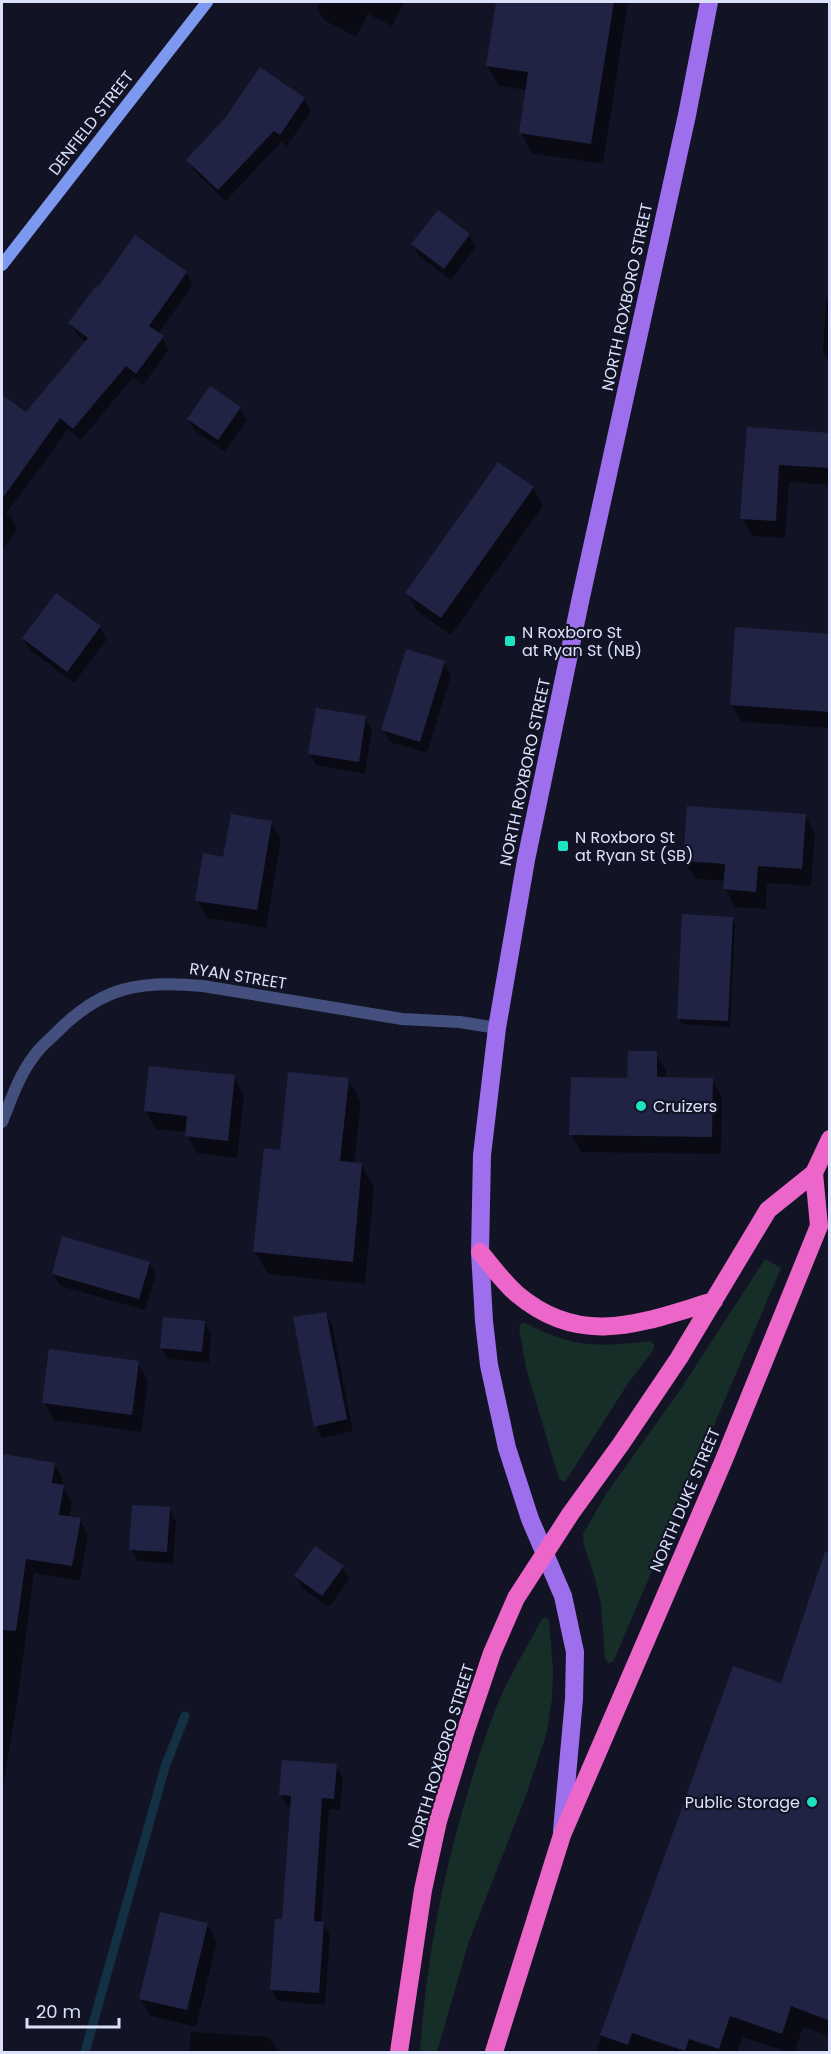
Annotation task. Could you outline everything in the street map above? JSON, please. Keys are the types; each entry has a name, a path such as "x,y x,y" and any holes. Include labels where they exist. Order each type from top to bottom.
{"highway":[{"path":"545,1554 679,1358 768,1210 814,1173 830,1139"},
{"name":"NORTH DUKE STREET","path":"561,1835 723,1462 819,1226 814,1173"},
{"path":"480,1252 515,1293 531,1304 565,1320 582,1324 603,1327 639,1323 714,1301"},
{"name":"NORTH ROXBORO STREET","path":"399,2052 423,1890 438,1821 492,1653 516,1598 545,1554"},
{"name":"NORTH ROXBORO STREET","path":"494,2052 561,1835"}],"main road":[{"name":"NORTH ROXBORO STREET","path":"561,1835 574,1699 575,1652 563,1596 530,1519 507,1448 489,1365 480,1252 483,1155 497,1028 543,776 687,115 709,2"}],"street":[{"name":"DENFIELD STREET","path":"2,265 207,2"},
{"name":"RYAN STREET","path":"2,1122 34,1055 83,1008 101,997 127,987 169,984 203,986 402,1019 460,1022 497,1028"}],"green space":[{"path":"765,1259 781,1268 614,1660 608,1663 605,1659 601,1604 583,1534 606,1494 682,1387"},
{"path":"523,1322 553,1335 580,1343 615,1344 650,1341 654,1344 654,1349 627,1385 565,1482 559,1479 526,1368 519,1327"},
{"path":"546,1617 549,1620 553,1670 547,1732 525,1798 469,1941 437,2052 420,2052 437,1917 460,1819 479,1754 498,1703 542,1619"}],"building":[{"path":"496,2 614,2 591,144 519,133 528,72 486,66"},
{"path":"260,67 305,98 280,135 274,131 218,190 186,160 225,118"},
{"path":"438,210 470,234 444,269 411,244"},
{"path":"135,235 187,272 149,326 164,336 136,374 126,366 73,429 60,418 2,499 2,395 26,412 88,338 68,323 96,286 98,287"},
{"path":"210,386 241,407 218,440 187,419"},
{"path":"747,427 830,433 830,468 779,465 776,521 740,519"},
{"path":"498,462 534,487 441,618 405,593"},
{"path":"56,593 101,626 67,672 22,638"},
{"path":"735,627 830,634 830,712 730,705"},
{"path":"406,649 445,661 420,742 381,730"},
{"path":"316,708 366,716 359,762 308,754"},
{"path":"687,806 806,814 802,869 758,866 756,892 723,889 725,864 683,861"},
{"path":"231,814 272,821 257,910 195,901 203,853 223,857"},
{"path":"682,914 733,917 728,1021 677,1019"},
{"name":"Cruizers","path":"628,1051 657,1051 657,1077 713,1078 712,1137 569,1135 571,1077 627,1078"},
{"path":"149,1066 235,1075 228,1141 185,1136 187,1116 144,1111"},
{"path":"288,1072 349,1078 340,1161 362,1163 353,1262 253,1252 264,1148 280,1150"},
{"path":"62,1236 150,1262 139,1299 52,1274"},
{"path":"326,1312 347,1419 314,1427 293,1317"},
{"path":"163,1317 205,1321 202,1352 160,1348"},
{"path":"49,1349 139,1361 132,1415 42,1403"},
{"path":"4,1454 55,1463 52,1483 64,1485 59,1515 81,1518 72,1566 26,1559 16,1631 2,1630 2,1470"},
{"path":"132,1505 170,1507 167,1552 129,1550"},
{"path":"315,1546 344,1566 322,1596 294,1576"},
{"path":"825,1552 830,1552 830,2021 791,2006 782,2034 730,2016 719,2049 689,2039 685,2051 632,2033 628,2045 600,2035 733,1666 781,1683"},
{"path":"282,1760 337,1764 334,1799 322,1798 314,1921 324,1922 319,1993 270,1990 275,1919 282,1919 291,1796 279,1795"},
{"path":"160,1912 208,1923 187,2010 139,1999"}],"waterway":[{"path":"85,2052 165,1767 185,1716"}],"place":[{"name":"N Roxboro St at Ryan St (NB)","path":"510,641"},
{"name":"N Roxboro St at Ryan St (SB)","path":"563,846"},
{"name":"Cruizers","path":"641,1106"},
{"name":"Public Storage","path":"812,1802"}]}
